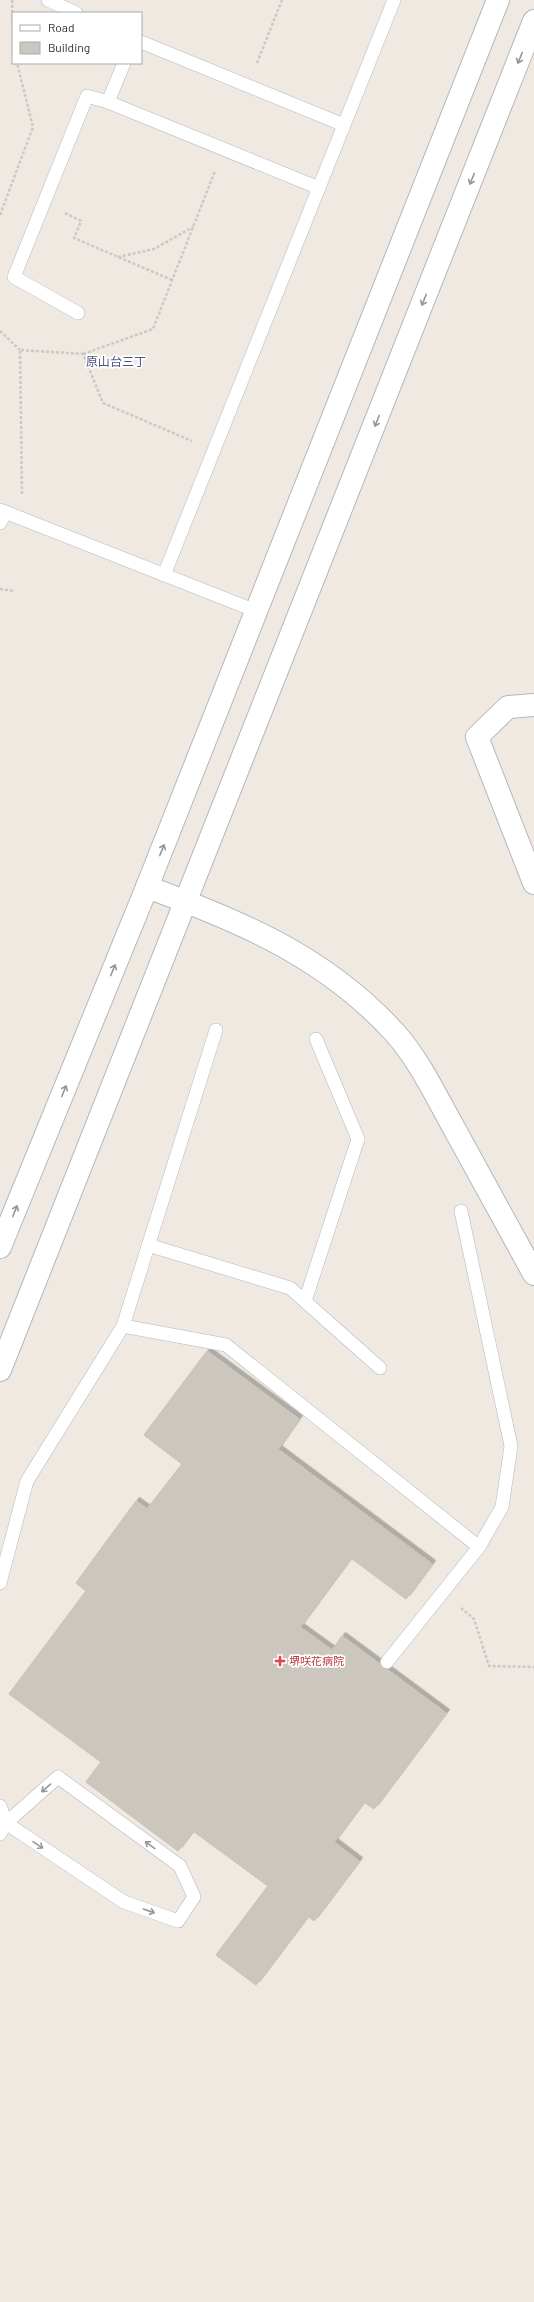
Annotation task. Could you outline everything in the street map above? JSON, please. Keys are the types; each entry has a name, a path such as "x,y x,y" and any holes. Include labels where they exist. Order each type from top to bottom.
{"street":[{"path":"0,1247 147,886 498,0"},
{"path":"0,1370 534,22"},
{"path":"534,705 508,707 477,737 534,883"},
{"path":"147,886 235,920 294,950 353,992 395,1033 427,1079 534,1274"}],"lane":[{"path":"48,0 74,12"},
{"path":"164,575 394,0"},
{"path":"142,42 344,125"},
{"path":"108,102 124,64"},
{"path":"78,314 14,277 88,96 108,102 319,188"},
{"path":"2,515 22,519 256,611"},
{"path":"0,1582 27,1481 123,1326 216,1030"},
{"path":"305,1301 358,1138 316,1039"},
{"path":"387,1662 478,1547 502,1507 511,1446 461,1211"},
{"path":"148,1245 290,1288 380,1368"},
{"path":"123,1326 226,1345 478,1547"},
{"path":"58,1777 180,1866 194,1897 178,1921 124,1902 3,1829 58,1777"},
{"path":"0,1806 3,1829"}],"path":[{"path":"12,0 12,12"},
{"path":"248,86 282,0"},
{"path":"0,215 33,127 17,64"},
{"path":"0,331 20,350 83,354 153,328 224,149"},
{"path":"45,204 81,221 74,238 172,280"},
{"path":"118,257 154,249 193,227"},
{"path":"20,350 22,519"},
{"path":"83,354 103,404 214,450"},
{"path":"0,589 15,591"},
{"path":"442,1593 474,1619 489,1666 534,1667"}],"building":[{"name":"堺咲花病院","path":"207,1351 299,1419 278,1449 432,1564 406,1599 351,1558 300,1627 332,1650 342,1636 446,1713 374,1809 364,1802 334,1842 359,1861 314,1921 308,1916 256,1985 216,1955 268,1886 193,1831 178,1851 86,1782 101,1762 9,1694 86,1591 76,1583 136,1501 147,1509 182,1464 144,1435","holes":["253,1485 290,1512 239,1580 203,1553","150,1636 199,1672 168,1714 120,1678","243,1708 321,1767 290,1808 212,1749"]},
{"name":"堺咲花病院","path":"207,1351 299,1419 278,1449 432,1564 406,1599 351,1558 300,1627 332,1650 342,1636 446,1713 374,1809 364,1802 334,1842 359,1861 314,1921 308,1916 256,1985 216,1955 268,1886 193,1831 178,1851 86,1782 101,1762 9,1694 86,1591 76,1583 136,1501 147,1509 182,1464 144,1435"}],"place":[{"name":"堺咲花病院","path":"280,1661"}],"district":[{"name":"原山台三丁","path":"116,362"}]}
